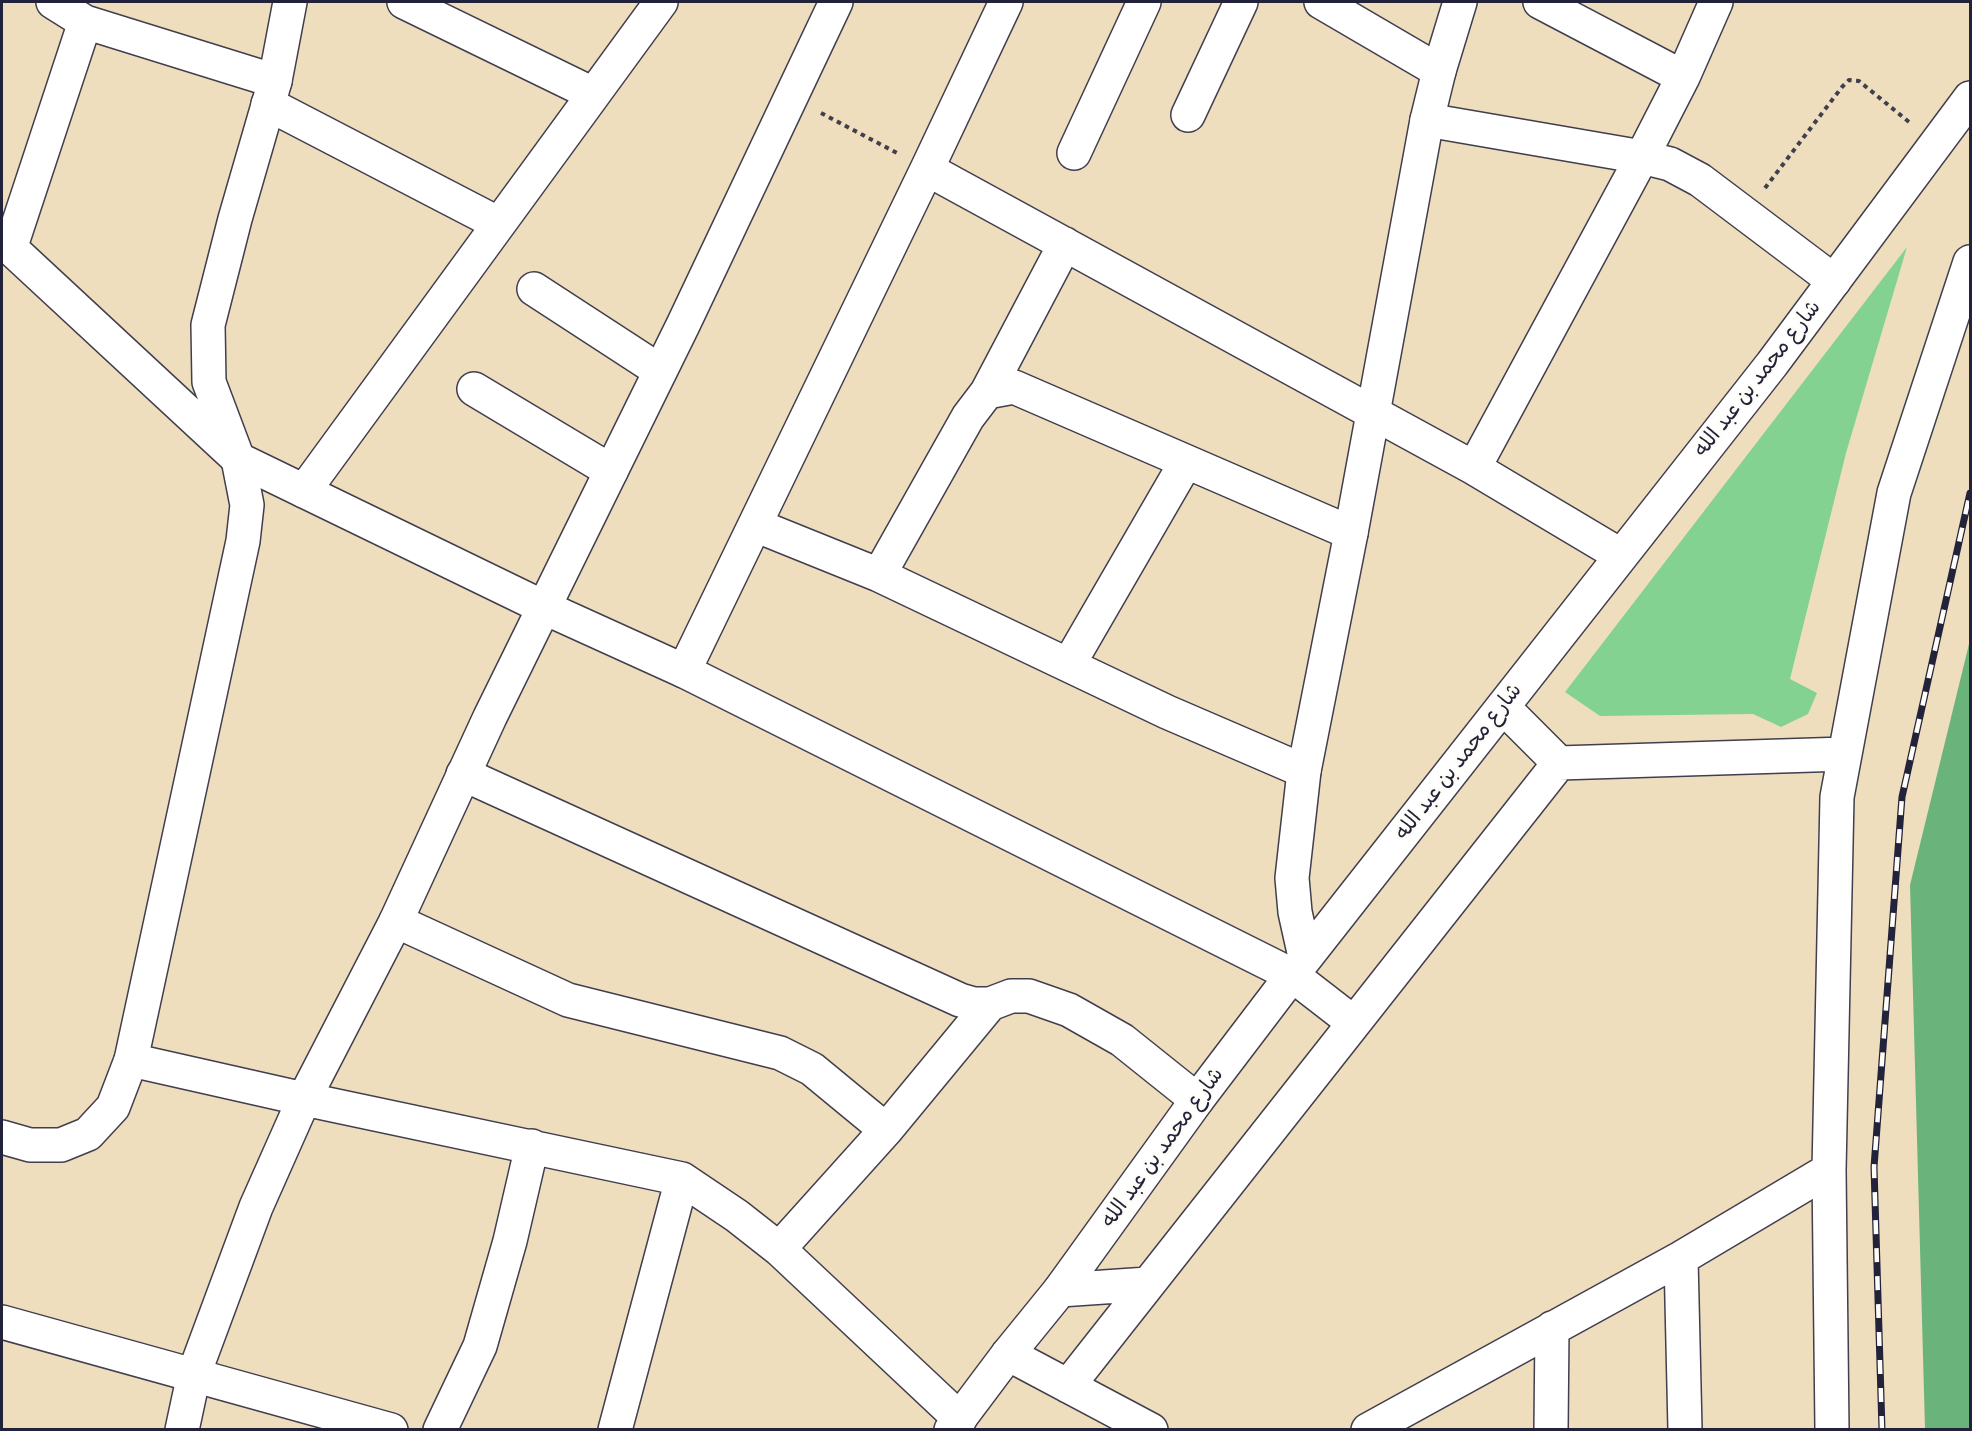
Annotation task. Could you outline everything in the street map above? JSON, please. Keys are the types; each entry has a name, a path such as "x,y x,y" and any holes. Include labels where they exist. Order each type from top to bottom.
{"street":[{"path":"53,2 85,22 272,93 499,224"},
{"path":"2,1137 30,1145 61,1145 88,1134 113,1107 131,1060 243,542 247,505 238,459 209,382 208,325 235,219 272,93 290,2"},
{"path":"404,2 593,94"},
{"path":"304,491 661,2"},
{"path":"182,1430 194,1374 256,1207 304,1099 396,921 463,774 660,371 836,2"},
{"path":"684,671 1006,2"},
{"path":"1074,153 1144,2"},
{"path":"1188,115 1241,2"},
{"path":"1321,2 1439,71"},
{"path":"1299,966 1292,878 1305,771 1427,120 1460,2"},
{"path":"1540,2 1683,77"},
{"path":"1474,468 1642,157 1683,77 1716,2"},
{"path":"85,22 6,243 238,459 543,607 684,671 1299,966 1354,1023"},
{"name":"شارع محمد بن عبد الله","path":"956,1424 1008,1354 1060,1290 1197,1100 1299,966 1772,364 1971,98"},
{"path":"1427,120 1642,157 1670,164 1700,180 1834,281"},
{"path":"927,169 1474,468 1620,555"},
{"path":"879,574 968,417 987,392 1065,244"},
{"path":"1832,1430 1829,1170 1837,797 1894,494 1971,262"},
{"path":"534,289 660,371"},
{"path":"987,392 1014,387 1351,533"},
{"path":"474,389 611,471"},
{"path":"1069,664 1186,462"},
{"path":"755,525 879,574 1167,712 1305,771"},
{"path":"1503,707 1559,763 1845,754"},
{"path":"1068,1386 1559,763"},
{"path":"463,774 960,999 974,1004 990,1004 1011,996 1029,996 1069,1010 1122,1040 1197,1100"},
{"path":"396,921 568,1000 780,1053 812,1069 886,1130"},
{"path":"779,1249 886,1130 990,1004"},
{"path":"131,1060 682,1179 737,1216 779,1249 956,1424"},
{"path":"440,1430 480,1346 510,1241 532,1146"},
{"path":"1381,1426 1552,1328 1681,1258 1829,1170"},
{"path":"615,1430 682,1179"},
{"path":"1681,1258 1685,1430"},
{"path":"1060,1290 1148,1284"},
{"path":"2,1322 391,1430"},
{"path":"1551,1430 1552,1328"},
{"path":"1008,1354 1151,1430"}],"path":[{"path":"1745,215 1842,87 1850,80 1859,81 1937,143"},
{"path":"791,97 927,169"}],"green space":[{"path":"1907,247 1846,453 1790,679 1817,693 1808,714 1781,727 1753,714 1600,716 1565,692"},
{"path":"1970,640 1970,1429 1925,1429 1910,885"}],"railway":[{"path":"1882,1430 1874,1167 1902,797 1970,493"}]}
